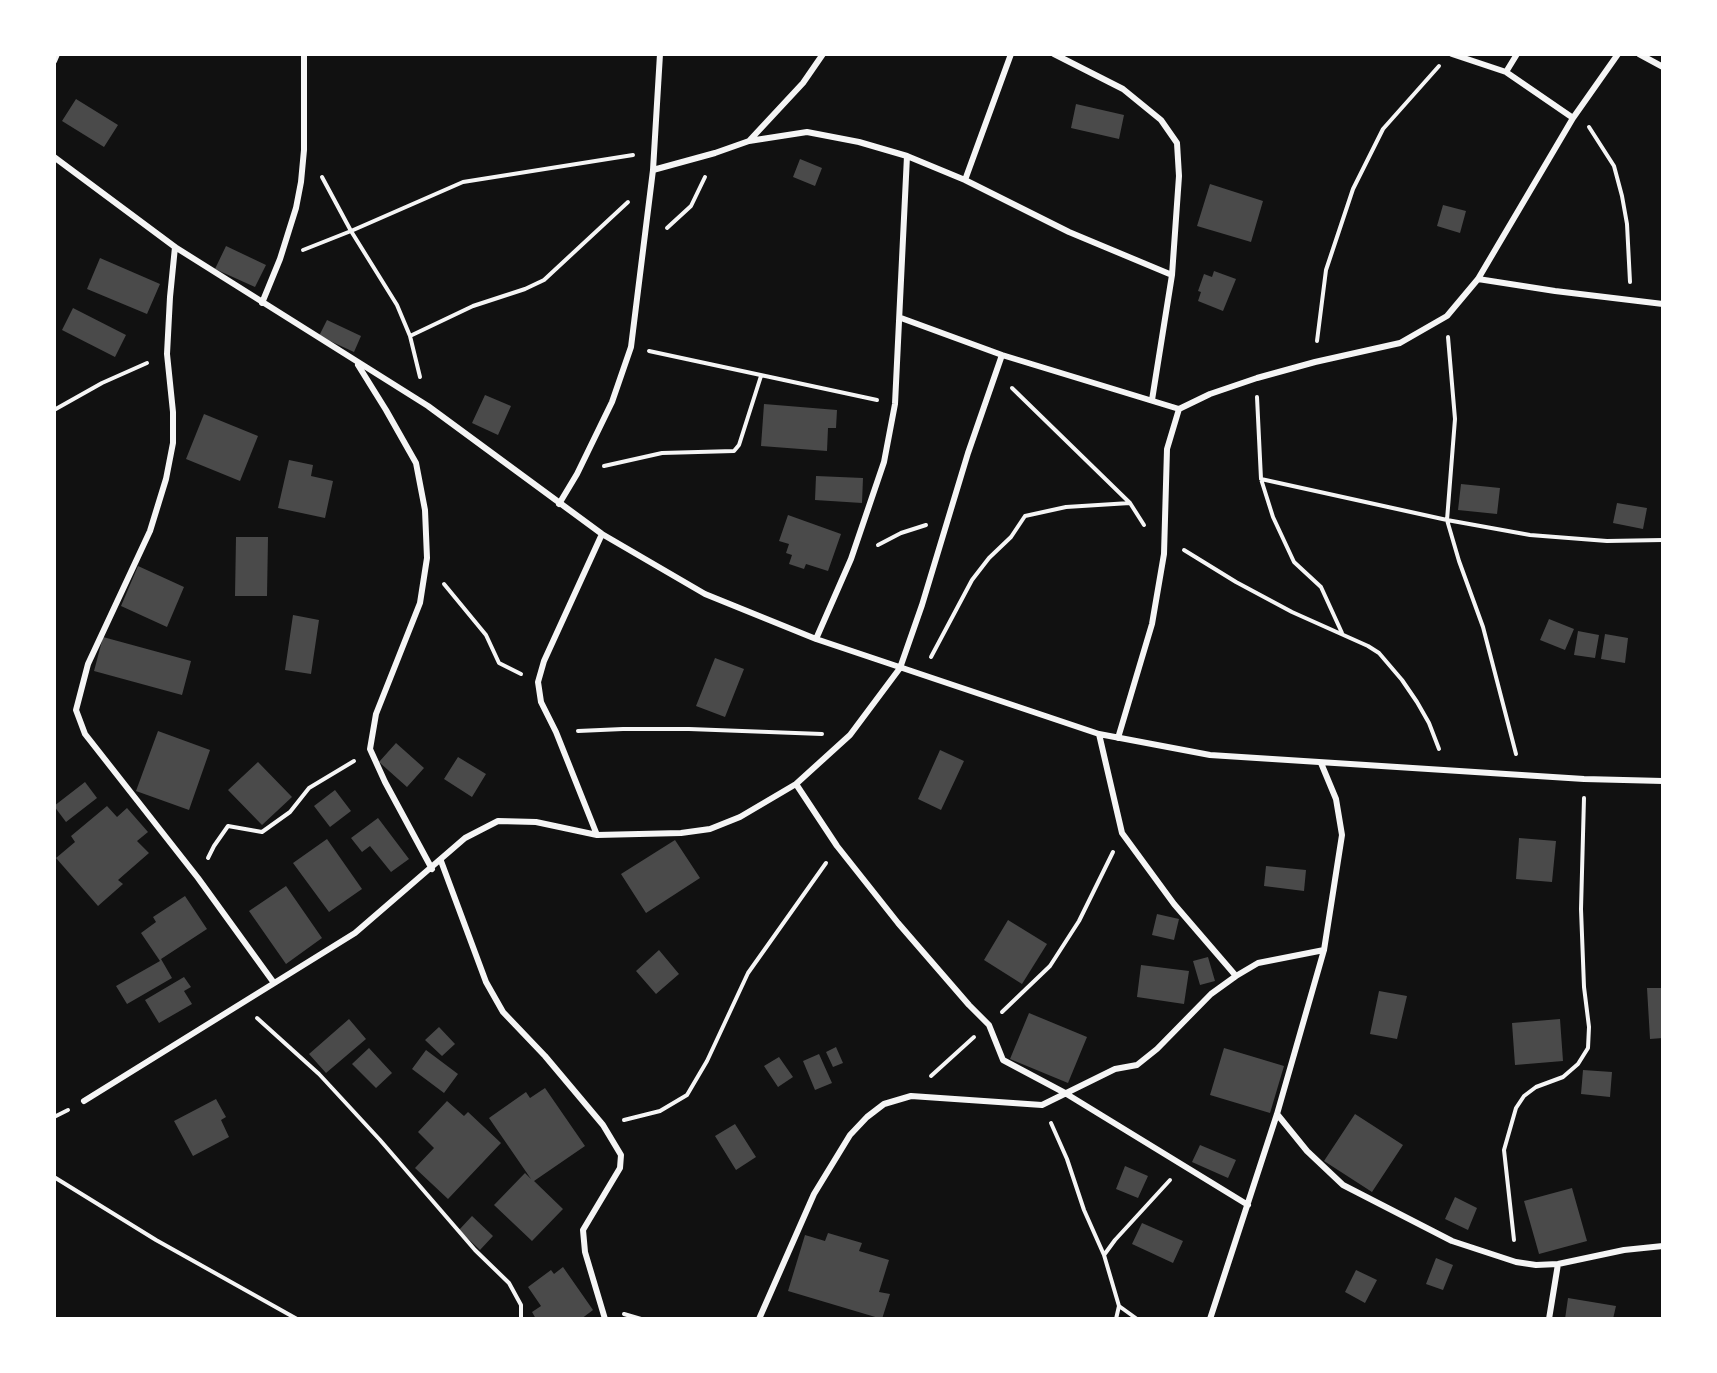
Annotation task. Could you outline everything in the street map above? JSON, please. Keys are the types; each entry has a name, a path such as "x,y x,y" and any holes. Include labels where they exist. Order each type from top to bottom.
{"street":[{"path":"54,61 57,54"},
{"path":"262,303 280,259 296,208 304,150 304,54"},
{"path":"559,504 577,474 612,402 631,347 652,183 660,54"},
{"path":"749,141 803,83 823,54"},
{"path":"965,180 1011,54"},
{"path":"1054,54 1123,89 1161,120 1178,143 1179,176 1172,275 1152,400"},
{"path":"1452,54 1506,72 1573,118"},
{"path":"1506,72 1517,54"},
{"path":"901,318 1002,355 1179,409 1210,394 1257,378 1400,343 1447,316 1478,279 1578,109 1618,54"},
{"path":"1640,54 1663,67"},
{"path":"653,170 749,141 807,132 859,142 907,156 965,180 1069,232 1172,275"},
{"path":"816,639 851,560 884,462 895,404 901,318 907,156"},
{"path":"54,157 175,247 428,406 602,534 705,594 816,639 1099,734 1210,755 1584,779 1663,781"},
{"path":"175,247 167,354 173,412 172,443 166,479 150,531 88,664 76,710 85,734 198,878 274,983"},
{"path":"1478,279 1663,304"},
{"path":"84,1101 355,933 465,838 498,821 536,822 597,835 681,834 710,829 740,817 796,784 850,735 900,668 968,453 1002,355"},
{"path":"356,362 416,463 425,510 427,558 420,603 376,714 370,748 385,782 432,868"},
{"path":"1118,738 1152,624 1164,554 1167,449 1179,409"},
{"path":"597,835 556,732 541,702 538,682 544,661 602,534"},
{"path":"1099,734 1122,833 1174,904 1236,976"},
{"path":"1210,1319 1277,1114 1323,950 1342,835 1336,800 1322,763"},
{"path":"796,784 837,846 898,923 989,1025 1003,1060 1065,1093 1248,1205"},
{"path":"441,861 486,982 503,1012 603,1125 621,1155 620,1168 583,1230 583,1242 605,1319"},
{"path":"759,1319 814,1194 850,1134 867,1117 885,1104 911,1096 1042,1105 1115,1070 1137,1065 1157,1049 1211,994 1258,963 1323,950"},
{"path":"1277,1114 1307,1151 1343,1185 1452,1241 1516,1262 1536,1265 1558,1264 1624,1250 1663,1246"},
{"path":"1549,1319 1558,1264"}],"path":[{"path":"1315,362 1326,270 1353,189 1383,129 1442,62"},
{"path":"1578,109 1614,166 1620,186 1627,224 1631,300"},
{"path":"304,150 397,305 410,336 428,406"},
{"path":"280,259 463,182 654,152"},
{"path":"644,248 691,206 700,191 715,153"},
{"path":"410,336 473,306 525,289 543,280 622,207 652,183"},
{"path":"1447,316 1455,419 1447,520 1483,627 1521,775"},
{"path":"631,347 895,404"},
{"path":"54,410 102,383 167,354"},
{"path":"996,373 1130,503 1164,554"},
{"path":"577,474 626,460 662,453 734,451 739,446 761,376"},
{"path":"1257,378 1262,479 1273,517 1289,553 1300,569 1321,587 1343,634"},
{"path":"1262,479 1447,520 1541,536 1607,541 1663,540"},
{"path":"923,674 972,580 989,558 1011,537 1018,523 1025,516 1066,507 1130,503"},
{"path":"851,560 901,532 949,519"},
{"path":"1165,538 1245,587 1379,653 1402,680 1429,723 1447,769"},
{"path":"427,558 446,587 486,634 499,663 538,682"},
{"path":"556,732 645,729 850,735"},
{"path":"198,878 214,846 228,826 262,832 290,812 309,788 322,782 370,748"},
{"path":"1516,1262 1504,1150 1516,1108 1524,1096 1536,1087 1563,1077 1578,1064 1588,1048 1589,1027 1584,987 1581,909 1584,779"},
{"path":"911,1096 951,1056 989,1025 1050,966 1079,921 1122,833"},
{"path":"603,1125 660,1111 687,1095 707,1061 748,973 837,846"},
{"path":"240,1003 319,1074 380,1140 475,1250 509,1284 520,1305 521,1319"},
{"path":"1042,1105 1067,1159 1084,1210 1104,1255 1119,1306 1116,1319"},
{"path":"1104,1255 1183,1166"},
{"path":"54,1177 156,1240 297,1319"},
{"path":"1119,1306 1137,1319"}],"building":[{"path":"76,99 118,125 104,147 62,121"},
{"path":"1076,104 1124,115 1119,139 1071,128"},
{"path":"800,159 822,168 815,186 793,177"},
{"path":"1210,184 1263,201 1251,242 1197,226"},
{"path":"1443,205 1466,211 1460,233 1437,226"},
{"path":"226,246 266,265 255,287 215,269"},
{"path":"100,258 160,284 147,314 87,289"},
{"path":"1214,271 1236,279 1223,311 1198,301 1201,292 1198,291 1204,274 1212,277"},
{"path":"73,308 126,335 115,357 62,330"},
{"path":"327,320 361,336 354,352 319,336"},
{"path":"485,395 511,406 498,435 472,423"},
{"path":"764,404 837,410 836,428 828,428 827,451 761,446"},
{"path":"204,414 258,436 240,481 186,459"},
{"path":"289,460 313,465 311,476 333,481 325,518 278,508"},
{"path":"816,476 863,478 862,503 815,500"},
{"path":"1461,484 1500,488 1497,514 1458,510"},
{"path":"1617,503 1647,508 1643,529 1613,523"},
{"path":"788,515 841,534 828,571 806,564 804,569 789,564 792,555 786,553 789,544 779,541"},
{"path":"236,537 268,537 267,596 235,596"},
{"path":"138,566 184,587 167,627 121,606"},
{"path":"293,615 319,620 311,674 285,670"},
{"path":"1549,619 1574,629 1565,650 1540,640"},
{"path":"1578,631 1599,635 1595,658 1574,655"},
{"path":"1605,634 1628,638 1625,663 1601,659"},
{"path":"103,637 191,661 182,695 94,671"},
{"path":"715,658 744,669 725,717 696,706"},
{"path":"158,731 210,750 189,810 136,791"},
{"path":"396,743 424,768 407,787 379,762"},
{"path":"940,750 964,761 941,810 918,799"},
{"path":"458,757 486,774 472,797 444,779"},
{"path":"258,762 292,797 262,825 228,790"},
{"path":"85,782 97,798 66,822 54,806"},
{"path":"335,790 351,811 330,827 314,806"},
{"path":"107,806 117,817 127,808 148,832 137,841 149,853 118,880 123,884 98,906 56,858 75,842 71,836"},
{"path":"378,818 409,859 391,872 370,846 362,852 351,838"},
{"path":"1519,838 1556,841 1552,882 1516,879"},
{"path":"327,839 362,889 329,912 293,863"},
{"path":"675,840 700,878 646,913 621,874"},
{"path":"1266,866 1306,870 1304,891 1264,886"},
{"path":"286,886 322,938 286,964 249,911"},
{"path":"185,896 207,929 161,959 172,978 127,1004 116,986 160,961 141,933 156,922 153,917"},
{"path":"1157,914 1179,919 1174,940 1152,935"},
{"path":"1008,920 1047,944 1022,984 984,960"},
{"path":"659,950 679,974 656,994 636,971"},
{"path":"1208,957 1215,981 1200,985 1193,961"},
{"path":"1141,965 1189,971 1184,1004 1137,997"},
{"path":"184,977 191,987 184,991 192,1004 159,1023 145,1000"},
{"path":"1647,988 1663,988 1663,1038 1650,1039"},
{"path":"1379,991 1407,996 1397,1039 1370,1034"},
{"path":"1029,1013 1087,1037 1068,1083 1010,1059"},
{"path":"349,1019 366,1039 326,1073 309,1054"},
{"path":"1560,1019 1563,1061 1515,1065 1512,1023"},
{"path":"439,1027 455,1044 442,1056 425,1040"},
{"path":"836,1047 843,1063 833,1067 826,1052"},
{"path":"369,1048 392,1073 376,1088 352,1064"},
{"path":"1224,1048 1284,1066 1270,1113 1210,1095"},
{"path":"426,1050 458,1074 444,1093 412,1069"},
{"path":"819,1054 832,1083 815,1090 803,1061"},
{"path":"779,1057 793,1077 778,1087 764,1066"},
{"path":"1583,1070 1612,1072 1610,1097 1581,1094"},
{"path":"545,1088 585,1146 534,1181 563,1209 532,1241 494,1205 525,1173 531,1179 489,1118 526,1092 530,1098"},
{"path":"216,1099 226,1117 221,1120 229,1137 193,1156 174,1121"},
{"path":"447,1101 464,1116 468,1112 501,1143 448,1199 415,1168 434,1148 418,1132"},
{"path":"1355,1114 1403,1145 1372,1192 1324,1161"},
{"path":"735,1124 756,1157 736,1170 715,1136"},
{"path":"1200,1145 1236,1160 1228,1178 1192,1162"},
{"path":"1125,1166 1148,1176 1138,1198 1116,1189"},
{"path":"1572,1188 1587,1241 1539,1254 1524,1201"},
{"path":"1455,1197 1477,1208 1468,1230 1445,1219"},
{"path":"472,1216 493,1236 480,1250 459,1230"},
{"path":"1142,1223 1183,1241 1173,1263 1132,1244"},
{"path":"828,1233 862,1243 859,1251 889,1260 879,1292 890,1294 882,1319 788,1291 805,1235 825,1241"},
{"path":"1436,1258 1453,1265 1443,1290 1426,1284"},
{"path":"563,1267 593,1310 581,1319 536,1319 532,1312 541,1306 528,1287 551,1270 554,1274"},
{"path":"1356,1270 1377,1280 1365,1303 1345,1292"},
{"path":"1568,1298 1616,1306 1613,1319 1565,1319"}]}
